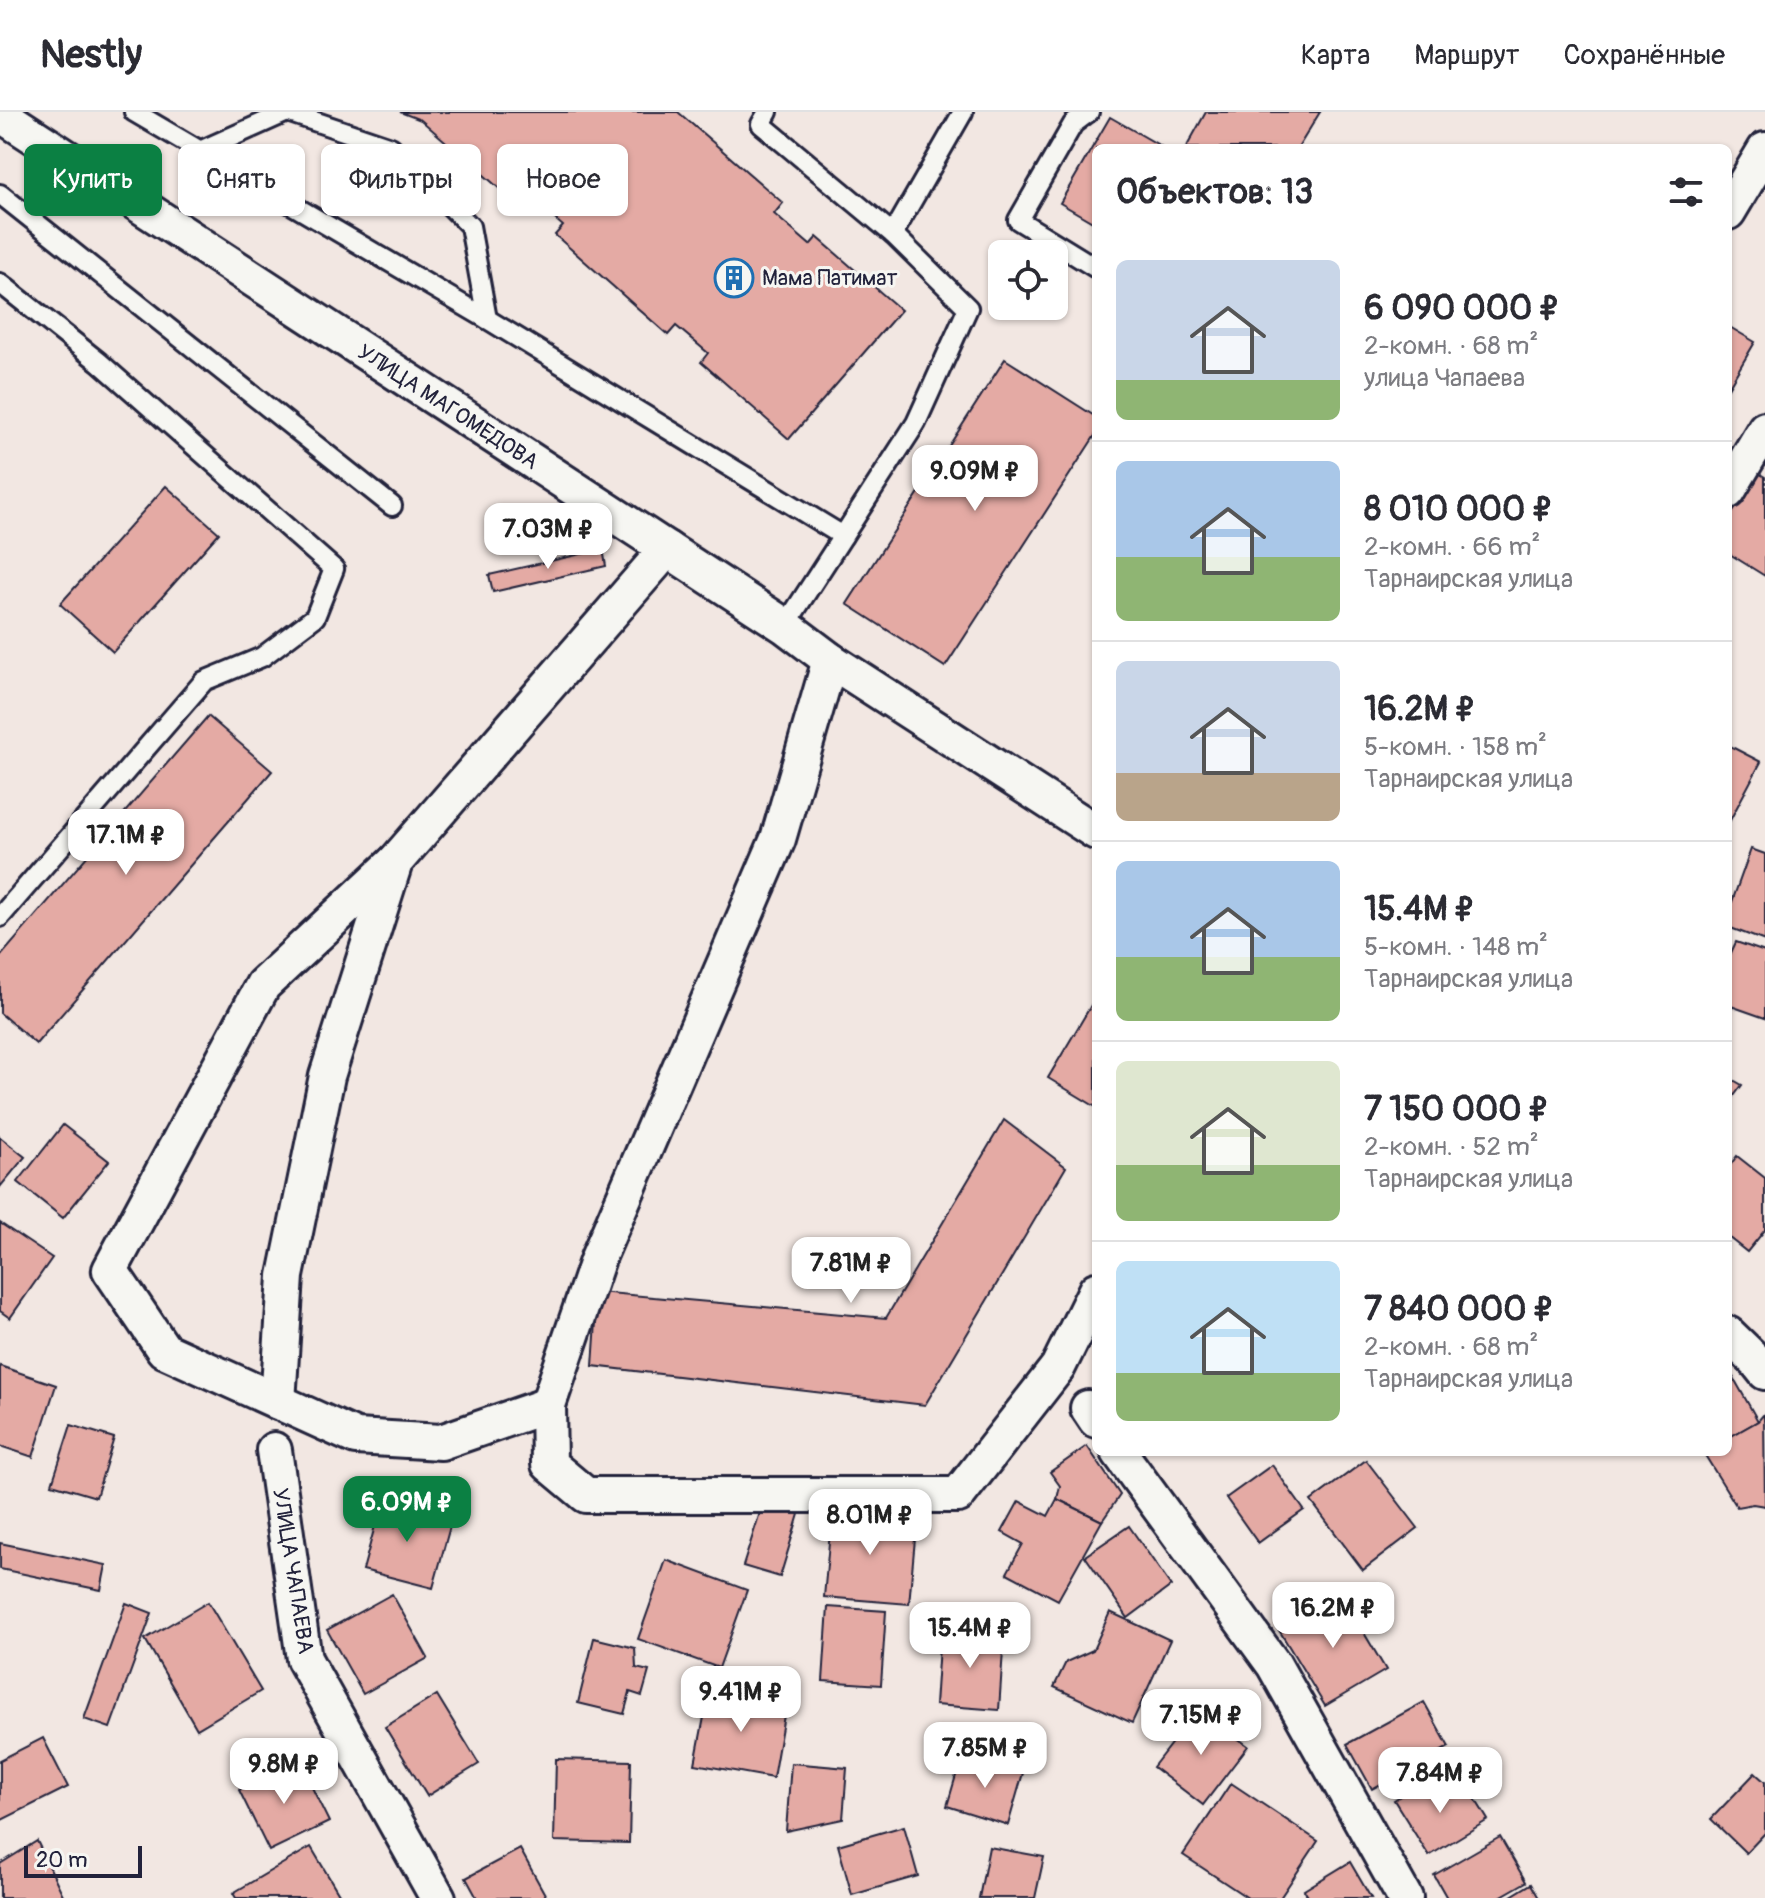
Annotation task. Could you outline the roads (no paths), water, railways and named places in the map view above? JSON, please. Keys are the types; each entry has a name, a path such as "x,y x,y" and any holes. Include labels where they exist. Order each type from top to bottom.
{"street":[{"name":"УЛИЦА МАГОМЕДОВА","path":"0,114 1092,829"},
{"path":"1732,205 1765,150"},
{"path":"1732,484 1765,429"},
{"path":"548,1405 441,1442 356,1437 164,1350 110,1270 263,985 395,862 667,549"},
{"path":"830,660 778,839 598,1258 548,1405 549,1464 586,1495 958,1495 1058,1367 1092,1298"},
{"path":"278,1402 286,1276 327,1076 395,862"},
{"path":"1732,1337 1762,1361"},
{"name":"УЛИЦА ЧАПАЕВА","path":"274,1450 304,1659 438,1898"},
{"path":"1122,1456 1274,1665 1405,1898"}],"lane":[{"path":"134,112 188,144"},
{"path":"216,144 287,112 391,147 470,226 487,319"},
{"path":"768,112 761,124 893,234 968,308 916,423 785,626"},
{"path":"893,234 963,112"},
{"path":"1089,112 1073,124 1018,220 1092,266"},
{"path":"0,194 392,506"},
{"path":"305,212 487,319 843,536"},
{"path":"0,283 99,362 334,569 315,617 262,657 204,681 0,917"}],"place":[{"name":"Мама Патимат","path":"734,278"}]}
